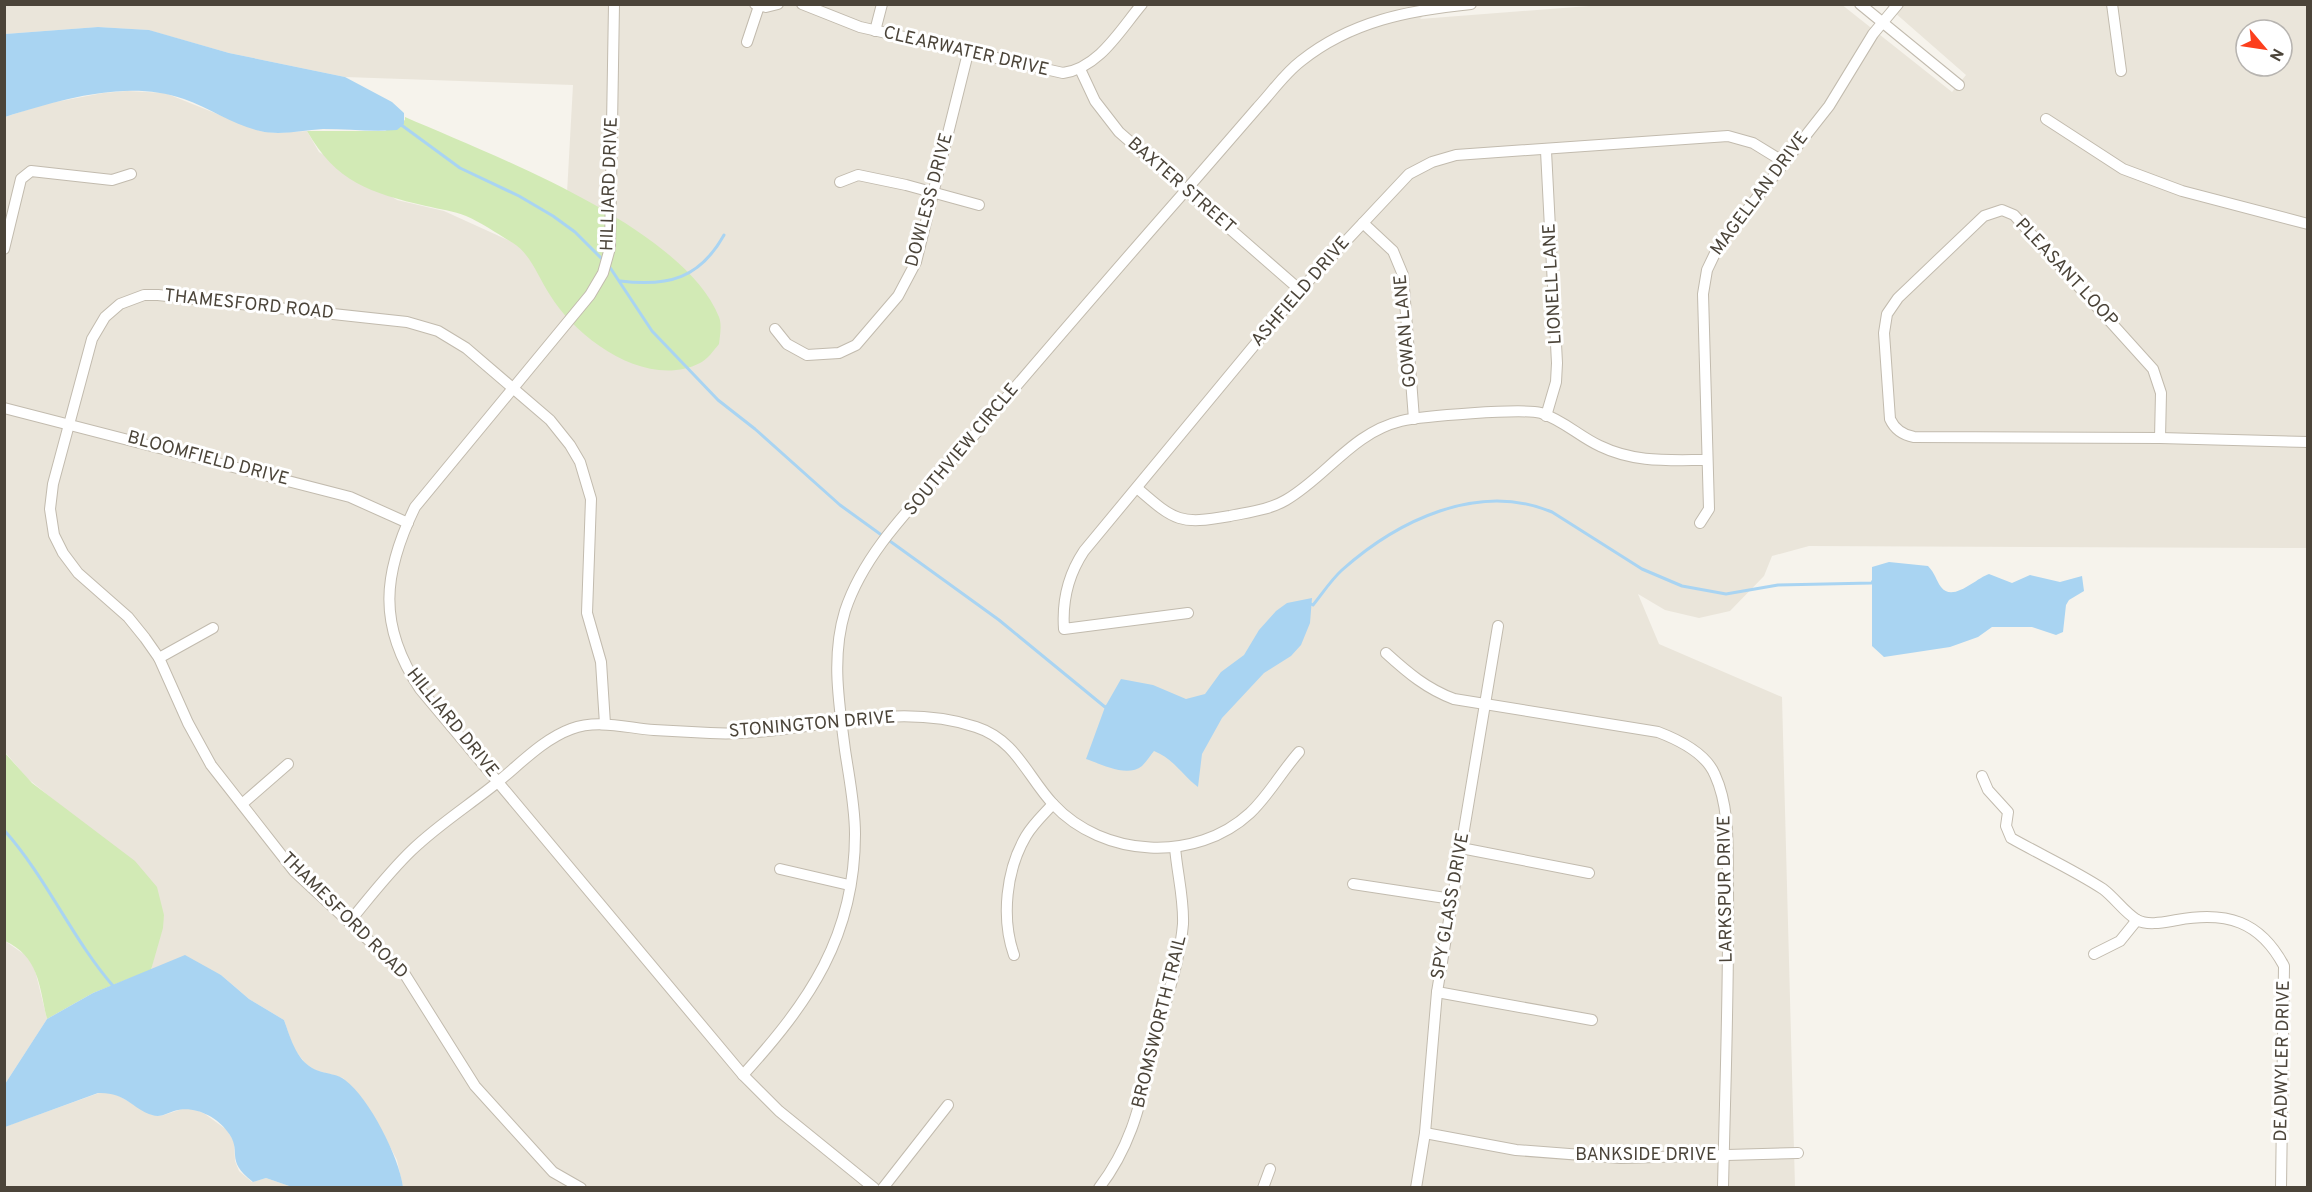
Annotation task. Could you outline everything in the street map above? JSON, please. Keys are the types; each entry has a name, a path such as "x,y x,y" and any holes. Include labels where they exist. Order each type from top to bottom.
{"street":[{"name":"HILLIARD DRIVE","path":"614,4 607,261 590,295 416,507 397,548 390,583 390,608 397,649 420,689 742,1075 779,1111 874,1188"},
{"path":"747,42 757,5 778,4"},
{"name":"CLEARWATER DRIVE","path":"802,4 822,14 875,31 968,53 1056,73 1080,69"},
{"path":"875,31 882,4"},
{"path":"1080,69 1096,59 1142,4"},
{"name":"SOUTHVIEW CIRCLE","path":"742,1075 786,1028 814,986 828,961 838,931 849,885 855,832 837,686 839,635 850,596 868,562 1291,70 1316,50 1362,26 1398,14 1471,4"},
{"path":"1860,4 1959,85"},
{"path":"1883,23 1898,4"},
{"path":"2112,4 2121,72"},
{"name":"MAGELLAN DRIVE","path":"1700,523 1709,509 1703,294 1707,270 1718,247 1828,106 1883,23"},
{"name":"DOWLESS DRIVE","path":"775,329 787,344 807,355 839,353 856,345 898,296 916,262 968,53"},
{"name":"BAXTER STREET","path":"1080,69 1106,118 1300,290"},
{"path":"2046,119 2123,169 2182,191 2307,224"},
{"name":"ASHFIELD DRIVE","path":"1188,613 1064,629 1065,599 1074,568 1084,551 1300,290 1399,182 1431,162 1456,155 1546,151 1728,136 1753,143 1784,162"},
{"name":"LIONELL LANE","path":"1546,151 1557,363 1556,382 1546,416"},
{"path":"4,249 21,179 25,174 31,171 117,180 131,174"},
{"path":"840,182 858,175 979,205"},
{"name":"PLEASANT LOOP","path":"2160,438 2161,393 2153,369 2008,212 1995,210 1984,216 1890,309 1884,333 1890,419 1902,433 1914,437 2160,438 2307,442"},
{"name":"GOWAN LANE","path":"1362,223 1393,251 1403,274 1414,418"},
{"name":"THAMESFORD ROAD","path":"581,1188 553,1172 476,1086 453,1055 404,973 294,871 211,765 199,745 159,658 129,617 74,568 54,535 50,496 97,327 120,304 150,295 420,325 455,340 513,387 563,435 580,462 586,480 591,518 586,603 601,662 605,724"},
{"name":"BLOOMFIELD DRIVE","path":"4,408 70,423 350,497 375,506 408,523"},
{"path":"1137,488 1158,508 1181,519 1200,521 1262,510 1296,494 1364,436 1382,427 1414,418 1514,412 1540,413 1599,446 1629,458 1707,459"},
{"name":"SPY GLASS DRIVE","path":"1416,1188 1425,1133 1437,992 1498,626"},
{"path":"159,658 213,628"},
{"name":"LARKSPUR DRIVE","path":"1386,653 1420,683 1436,693 1454,699 1658,732 1681,741 1714,772 1724,798 1727,838 1728,944 1724,1188"},
{"name":"STONINGTON DRIVE","path":"350,921 412,850 557,736 574,728 605,724 715,734 840,721 909,717 963,723 988,732 1010,747 1053,804 1076,823 1110,840 1135,847 1175,847 1208,839 1236,824 1264,798 1299,752"},
{"path":"242,804 288,764"},
{"path":"1982,776 1988,790 2008,812 2006,826 2011,838 2104,890 2137,920 2120,941 2094,954"},
{"path":"1014,955 1006,934 1005,918 1016,860 1027,834 1053,804"},
{"name":"BROMSWORTH TRAIL","path":"1099,1188 1120,1156 1144,1097 1152,1052 1180,950 1183,907 1175,847"},
{"path":"1461,848 1589,873"},
{"path":"780,869 849,885"},
{"path":"1353,885 1452,899"},
{"name":"DEADWYLER DRIVE","path":"2137,920 2147,923 2207,916 2245,925 2259,932 2273,945 2284,966 2281,1188"},
{"path":"1437,992 1592,1020"},
{"path":"883,1188 948,1105"},
{"name":"BANKSIDE DRIVE","path":"1425,1133 1516,1150 1621,1158 1798,1153"},
{"path":"1263,1188 1270,1169"}],"shaded area":[{"path":"1615,4 1841,4 1952,92 1966,75 1886,5 2307,5 2307,548 1809,546 1772,556 1764,576 1730,611 1699,618 1665,610 1638,594 1659,644 1782,697 1795,1187 403,1187 397,1160 377,1122 343,1078 315,1070 306,1064 294,1049 284,1020 249,999 221,975 203,967 151,970 164,915 77,819 27,778 5,752 5,117 45,104 103,93 127,91 165,93 260,131 276,133 307,131 319,152 397,200 444,211 563,265 573,85 345,77 229,53 148,30 98,27 5,34 4,5 1433,5 1420,19"},
{"path":"5,941 28,957 35,970 47,1019 5,1084"},
{"path":"112,1092 152,1115 161,1116 182,1109 194,1109 205,1114 227,1130 234,1142 235,1161 239,1171 252,1182 266,1178 292,1187 5,1187 4,1127 99,1093"}],"green space":[{"path":"405,117 533,173 627,224 667,253 699,284 719,317 721,327 719,344 703,362 679,370 658,370 636,365 615,356 595,343 562,312 530,260 513,243 466,216 388,196 356,183 330,162 307,131 385,131 405,120"},
{"path":"4,752 32,783 135,861 157,887 164,915 163,928 151,970 93,993 47,1019 36,973 25,955 5,941"}],"water":[{"path":"98,27 149,30 229,53 345,77 392,102 404,113 404,124 397,130 323,129 284,133 268,132 240,125 184,99 162,93 139,91 94,94 48,104 5,117 5,34"},
{"path":"1889,562 1928,566 1941,587 1952,592 1965,588 1989,574 2012,583 2030,575 2060,582 2082,576 2084,591 2069,600 2066,605 2063,632 2056,635 2032,627 1992,627 1978,637 1950,647 1884,657 1872,646 1872,567"},
{"path":"1312,598 1310,623 1301,645 1291,656 1264,673 1222,718 1202,754 1198,787 1161,754 1154,751 1142,766 1129,771 1114,769 1086,759 1105,707 1121,679 1153,685 1186,699 1205,694 1221,672 1244,655 1259,630 1276,611 1287,603"},
{"path":"185,955 221,975 249,999 284,1020 292,1043 300,1057 311,1068 336,1075 355,1089 382,1129 396,1160 403,1187 292,1187 266,1178 253,1182 244,1174 236,1161 232,1138 210,1116 189,1109 155,1116 122,1098 107,1093 98,1093 5,1127 5,1084 47,1019 93,993"}],"waterway":[{"path":"400,124 460,168 519,196 553,216 575,232 602,259"},
{"path":"620,281 654,282 681,276 705,261 724,235"},
{"path":"609,266 652,331 718,400 755,429 840,505 999,620 1105,707 1108,706"},
{"path":"1311,604 1313,605 1342,570 1364,552 1413,522 1440,511 1468,504 1496,501 1524,504 1552,512 1642,569 1682,586 1726,594 1778,585 1872,583 1873,581"},
{"path":"4,830 33,868 85,949 114,987"}]}
